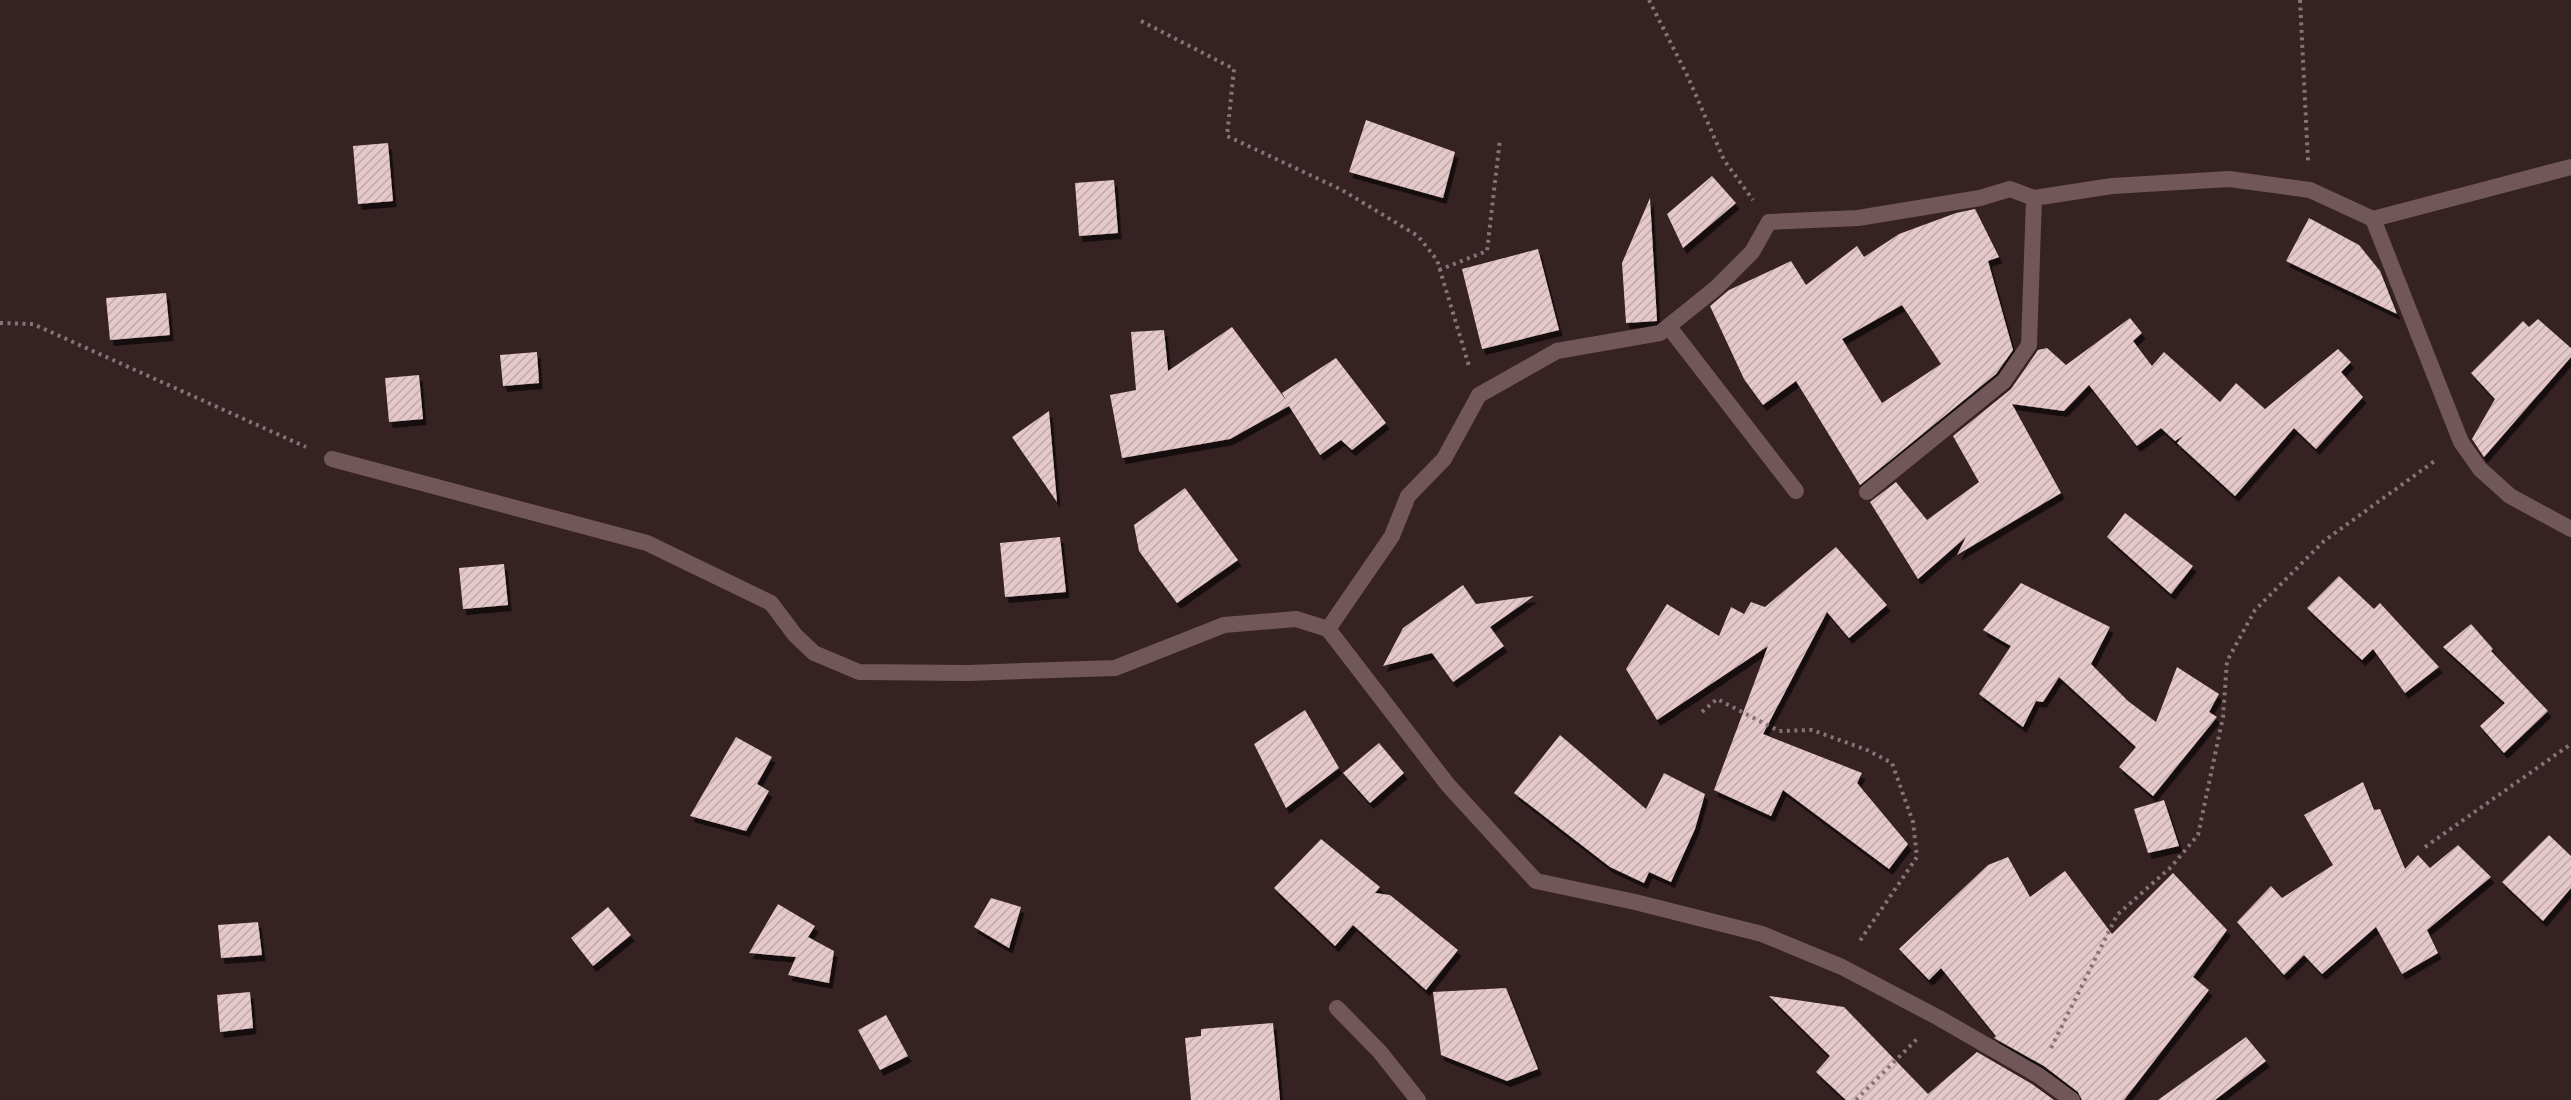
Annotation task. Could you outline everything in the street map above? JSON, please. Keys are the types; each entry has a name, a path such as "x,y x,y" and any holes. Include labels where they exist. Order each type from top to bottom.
{"street":[{"path":"1328,629 1392,536 1408,496 1444,459 1479,395 1557,351 1660,333 1716,288 1752,252 1769,222 1858,218 1980,198 2010,189 2034,198 2112,186 2229,179 2310,190 2373,219 2571,167"},
{"path":"1867,492 2004,381 2029,345 2034,198"},
{"path":"2373,219 2461,442 2480,469 2510,496 2571,529"},
{"path":"1669,327 1796,491"},
{"path":"332,459 647,543 771,603 795,635 814,653 859,672 968,673 1115,668 1224,625 1296,619 1328,629 1448,785 1536,881 1762,934 1842,967 1939,1018 2038,1076 2072,1100"},
{"path":"1337,1008 1380,1052 1418,1100"}],"path":[{"path":"1649,0 1688,77 1724,160 1769,222"},
{"path":"2300,0 2310,190"},
{"path":"1141,21 1234,69 1227,135 1342,189 1418,236 1437,260 1479,395"},
{"path":"1439,270 1487,250 1500,139"},
{"path":"0,322 33,324 332,459"},
{"path":"2038,1076 2076,993 2117,915 2171,867 2198,835 2223,717 2227,661 2255,610 2324,541 2461,442"},
{"path":"1702,712 1717,699 1779,731 1812,730 1867,750 1892,763 1914,822 1917,857 1842,967"},
{"path":"2425,847 2571,744"},
{"path":"1856,1100 1939,1018"}],"building":[{"path":"1366,120 1455,152 1443,198 1349,172"},
{"path":"388,143 393,201 358,204 353,146"},
{"path":"1712,176 1736,203 1683,248 1667,214"},
{"path":"1114,180 1118,233 1079,236 1075,183"},
{"path":"1650,198 1657,321 1626,323 1622,263"},
{"path":"1975,209 1999,257 1988,261 2013,350 1996,374 1860,485 1796,381 1763,405 1744,379 1710,306 1729,290 1791,261 1806,285 1857,246 1864,257 1899,234 1956,213","holes":["1902,305 1941,364 1882,403 1842,339"]},
{"path":"2309,218 2359,245 2380,271 2397,314 2286,261"},
{"path":"1538,249 1559,330 1482,349 1462,269"},
{"path":"166,293 170,335 110,340 106,298"},
{"path":"2130,318 2142,333 2133,341 2152,366 2164,352 2220,402 2236,383 2265,409 2338,349 2351,362 2341,372 2363,397 2316,449 2294,428 2235,496 2177,443 2183,436 2175,441 2161,428 2137,446 2089,385 2064,411 2012,404 2061,493 1957,555 1966,537 1918,579 1870,502 1896,482 1927,520 1979,482 1953,436 2011,389 2038,350 2047,348 2066,365"},
{"path":"2538,319 2571,348 2571,357 2484,457 2472,439 2495,399 2471,373 2523,321 2529,327"},
{"path":"1232,327 1286,400 1282,393 1336,358 1386,423 1352,450 1341,440 1320,455 1289,406 1230,439 1122,458 1110,395 1136,390 1131,332 1164,330 1168,371"},
{"path":"537,352 539,383 503,386 500,355"},
{"path":"419,375 423,419 389,422 385,378"},
{"path":"1049,411 1057,502 1012,437"},
{"path":"1185,488 1238,560 1177,603 1139,551 1134,525"},
{"path":"2125,513 2193,566 2171,594 2107,537"},
{"path":"1060,537 1066,592 1005,597 1000,543"},
{"path":"1836,547 1887,605 1849,638 1827,612 1763,734 1862,773 1857,783 1908,844 1889,869 1783,790 1771,816 1714,790 1768,646 1657,720 1626,669 1667,604 1719,636 1731,607 1744,614 1751,602 1765,607"},
{"path":"504,564 508,605 463,609 459,568"},
{"path":"2339,576 2374,609 2380,603 2439,667 2405,693 2373,649 2362,660 2307,608"},
{"path":"2021,583 2110,627 2091,664 2128,701 2156,722 2177,667 2219,694 2209,712 2217,717 2153,796 2119,767 2136,747 2059,677 2043,702 2036,701 2023,727 1979,694 2011,646 1983,630"},
{"path":"1463,585 1476,604 1534,596 1490,627 1504,646 1453,682 1432,653 1383,666 1403,628"},
{"path":"2471,624 2493,649 2491,651 2548,711 2504,753 2480,726 2505,703 2443,647"},
{"path":"1305,710 1339,768 1286,808 1254,744"},
{"path":"1560,735 1646,809 1664,773 1705,794 1695,829 1671,882 1649,872 1644,883 1610,867 1514,793"},
{"path":"736,737 772,757 757,784 769,791 746,831 690,816"},
{"path":"1379,743 1404,773 1370,803 1343,773"},
{"path":"2363,782 2374,810 2380,809 2405,869 2418,855 2430,868 2458,845 2491,877 2427,930 2438,953 2402,974 2376,927 2322,974 2304,955 2284,975 2237,922 2271,886 2282,898 2333,865 2304,815"},
{"path":"2164,800 2179,846 2148,853 2134,809"},
{"path":"2549,835 2571,856 2571,888 2543,921 2502,882"},
{"path":"1321,839 1380,887 1375,893 1390,895 1458,950 1426,990 1353,925 1335,946 1274,888"},
{"path":"2008,857 2030,897 2065,871 2112,934 2173,873 2227,930 2193,977 2209,990 2124,1100 2082,1100 2078,1092 2044,1066 1994,1038 1996,1036 1941,968 1929,980 1899,949 1988,865"},
{"path":"991,898 1021,907 1009,948 974,927"},
{"path":"778,904 815,926 808,937 834,951 829,983 788,975 796,957 749,953"},
{"path":"608,907 631,935 593,966 571,938"},
{"path":"258,922 262,955 221,958 218,925"},
{"path":"1506,988 1538,1069 1507,1081 1441,1055 1433,992"},
{"path":"250,992 253,1028 220,1032 217,995"},
{"path":"1769,996 1844,1007 1928,1094 1977,1052 2032,1084 2054,1100 1846,1100 1816,1072 1830,1056"},
{"path":"886,1015 908,1056 880,1070 858,1030"},
{"path":"1273,1023 1280,1100 1191,1100 1185,1038 1201,1036 1201,1029"},
{"path":"2246,1037 2266,1061 2215,1100 2158,1100"}]}
